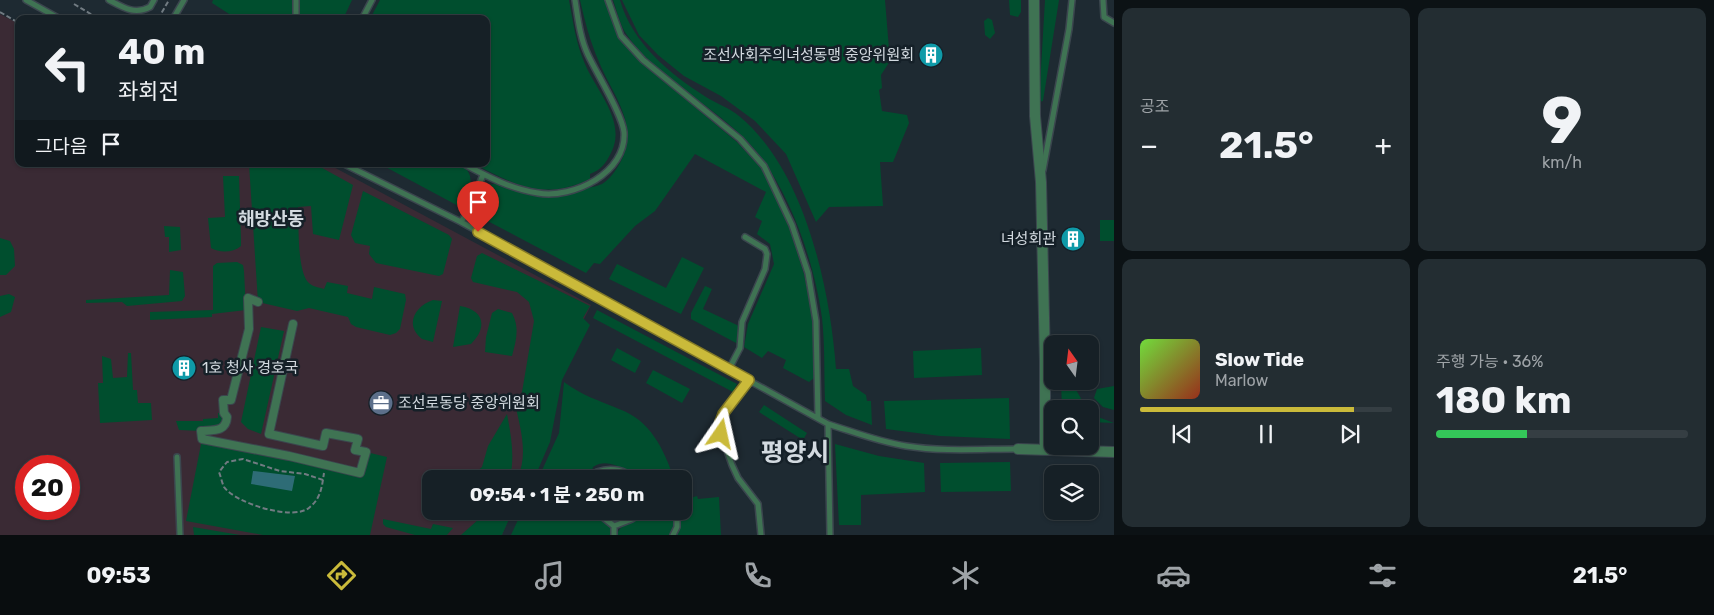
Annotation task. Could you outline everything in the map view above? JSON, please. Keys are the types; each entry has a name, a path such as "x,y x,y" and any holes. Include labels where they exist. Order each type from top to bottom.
{"street":[{"path":"1034,0 1035,116 1041,182 1046,400"},
{"path":"258,302 248,298 248,329 231,400 223,400 224,413 227,417 226,425 220,430 201,431 202,439 325,464 360,474 366,452 355,450 358,439 326,433 323,446 269,434 293,324"},
{"path":"1018,449 1044,450"},
{"path":"1099,452 1114,452"}],"lane":[{"path":"26,0 53,15"},
{"path":"110,0 127,10 137,12 150,7 154,0"},
{"path":"175,15 184,0"},
{"path":"296,0 296,15"},
{"path":"364,15 372,0"},
{"path":"469,167 512,187 540,194 560,193 594,182 609,170 617,157 624,131 587,53 581,35 574,0"},
{"path":"608,0 621,36 643,60 740,139 764,166 792,225 808,272 816,321 818,418"},
{"path":"1041,182 1069,29 1072,0"},
{"path":"1103,0 1104,17 1114,23"},
{"path":"350,167 461,222 828,424 866,437 905,446 940,449 1018,449"},
{"path":"461,222 468,211 483,175"},
{"path":"729,369 740,348 742,322 767,260 765,249 745,237"},
{"path":"749,380 720,422 721,434 738,478 758,504 761,535"},
{"path":"828,424 830,535"},
{"path":"177,457 180,535"},
{"path":"604,470 610,468 618,470"},
{"path":"606,520 614,526"},
{"path":"614,526 629,520"},
{"path":"673,535 677,527 677,520"},
{"path":"614,526 614,535"}],"path":[{"path":"160,15 169,0"},
{"path":"74,4 92,15"},
{"path":"0,12 15,20"},
{"path":"322,480 305,474 280,471 243,459 227,462 219,472 225,488 242,500 290,514 308,509 320,495 325,464"}],"shaded area":[{"path":"0,14 15,22 15,167 334,167 591,305 563,361 529,470 422,470 422,520 508,520 502,535 0,535"}],"green space":[{"path":"213,0 293,0 292,15 231,15 212,3"},
{"path":"299,0 352,0 345,15 298,15"},
{"path":"380,0 569,0 579,49 590,75 609,107 613,119 615,141 605,163 590,174 590,179 574,186 559,189 530,188 480,167 490,167 490,15 372,15"},
{"path":"580,0 605,0 619,39 642,63 737,142 763,170 789,226 804,274 813,320 814,378 809,382 783,368 786,360 768,351 762,358 744,347 748,324 774,264 770,244 757,234 762,221 755,217 766,192 695,154 655,211 635,226 600,264 594,263 586,273 480,217 478,207 480,196 485,187 489,185 498,184 517,191 535,194 569,193 602,184 613,174 621,161 626,148 626,122 596,54"},
{"path":"613,0 620,0 633,30 643,44 666,68 692,88 739,116 762,139 781,167 797,198 810,232 820,268 828,303 836,369 849,369 853,386 866,395 867,401 871,401 872,425 846,415 825,401 823,328 818,295 805,246 796,221 772,174 743,137 667,76 639,50 622,27"},
{"path":"622,0 885,0 890,61 881,75 882,88 879,90 882,111 907,115 909,123 893,162 880,162 883,206 829,207 816,222 786,154 755,121 721,96 684,76 658,55 639,35"},
{"path":"1009,0 1021,0 1021,12 1018,17 1010,15"},
{"path":"1045,0 1059,0 1043,101 1039,102"},
{"path":"988,18 992,20 995,33 990,39 985,35 984,21"},
{"path":"249,167 320,167 353,185 339,240 313,234 311,206 298,207 300,256 304,274 307,281 315,286 324,289 327,282 348,286 347,293 372,299 374,287 405,294 406,300 400,329 390,335 356,327 351,324 348,317 309,308 297,311 258,302"},
{"path":"386,167 464,167 469,173 471,184 464,209"},
{"path":"223,176 239,176 241,246 226,252 211,248 208,218 225,217"},
{"path":"363,191 449,235 452,239 443,274 439,276 376,263 369,254 370,246 355,243 351,235"},
{"path":"1100,220 1114,220 1114,241 1100,241"},
{"path":"164,226 180,227 181,250 169,252 169,237 165,237"},
{"path":"0,238 10,241 14,249 15,266 6,275 0,275"},
{"path":"482,253 590,306 583,318 590,325 562,380 550,442 538,470 521,470 523,451 515,403 522,392 534,321 529,302 517,292 473,282 471,278 477,256"},
{"path":"682,257 704,268 681,314 609,279 617,264 666,288"},
{"path":"237,262 243,265 246,310 212,314 212,317 150,320 150,312 213,310 213,266 217,263"},
{"path":"170,270 183,272 185,296 182,301 127,306 122,302 86,303 86,300 169,295"},
{"path":"705,286 712,289 703,309 739,326 738,344 691,319 691,313"},
{"path":"9,294 15,297 11,312 0,317 0,296"},
{"path":"433,300 442,301 433,342 422,339 417,334 413,322 417,311"},
{"path":"460,306 468,308 479,315 481,326 480,331 471,344 453,347"},
{"path":"498,309 512,313 516,324 515,345 512,356 485,352 486,337 492,313"},
{"path":"597,310 737,384 733,392 593,318"},
{"path":"261,327 284,331 261,434 248,429 241,422"},
{"path":"617,348 641,361 635,373 611,360"},
{"path":"981,348 982,375 914,378 913,351"},
{"path":"128,353 131,353 133,390 137,390 138,403 151,403 152,420 100,423 98,383 103,383 102,356 111,359 113,378 127,377"},
{"path":"653,370 690,389 682,403 646,383"},
{"path":"564,382 570,387 630,414 639,420 654,437 666,457 671,470 625,470 606,463 593,467 592,470 542,470 559,433"},
{"path":"1114,386 1114,410 1103,407 1099,400 1094,398 1099,389"},
{"path":"1061,390 1076,390 1082,400 1062,400"},
{"path":"1009,398 1010,439 940,436 886,429 884,401"},
{"path":"764,405 807,433 803,440 759,412"},
{"path":"218,413 224,413 224,428 201,431 179,430 176,421 203,421 203,419 218,418"},
{"path":"507,414 511,438 511,470 478,470 482,467 488,446"},
{"path":"1099,417 1114,423 1099,422"},
{"path":"202,439 360,473 366,452 387,457 370,535 263,535 186,521"},
{"path":"835,444 879,456 924,463 925,492 861,495 861,525 839,525"},
{"path":"1010,462 1011,491 941,492 940,463"},
{"path":"697,496 698,499 719,497 721,535 674,535 681,524 680,520 692,520 692,498"},
{"path":"383,519 431,529 433,524 453,528 447,535 415,535 386,527 383,524"},
{"path":"478,520 509,520 502,535 461,535"},
{"path":"518,520 601,520 609,525 611,531 611,535 511,535"},
{"path":"632,520 676,520 670,535 617,535 625,524"},
{"path":"193,527 240,535 194,535"}],"water":[{"path":"253,471 295,476 292,491 251,484"}],"place":[{"name":"조선사회주의녀성동맹 중앙위원회","path":"931,55"},
{"name":"녀성회관","path":"1073,239"},
{"name":"1호 청사 경호국","path":"184,368"},
{"name":"조선로동당 중앙위원회","path":"381,403"}],"district":[{"name":"해방산동","path":"271,219"},
{"name":"평양시","path":"795,452"}],"route":[{"path":"478,232 749,380 723,414 720,422 721,434"}]}
